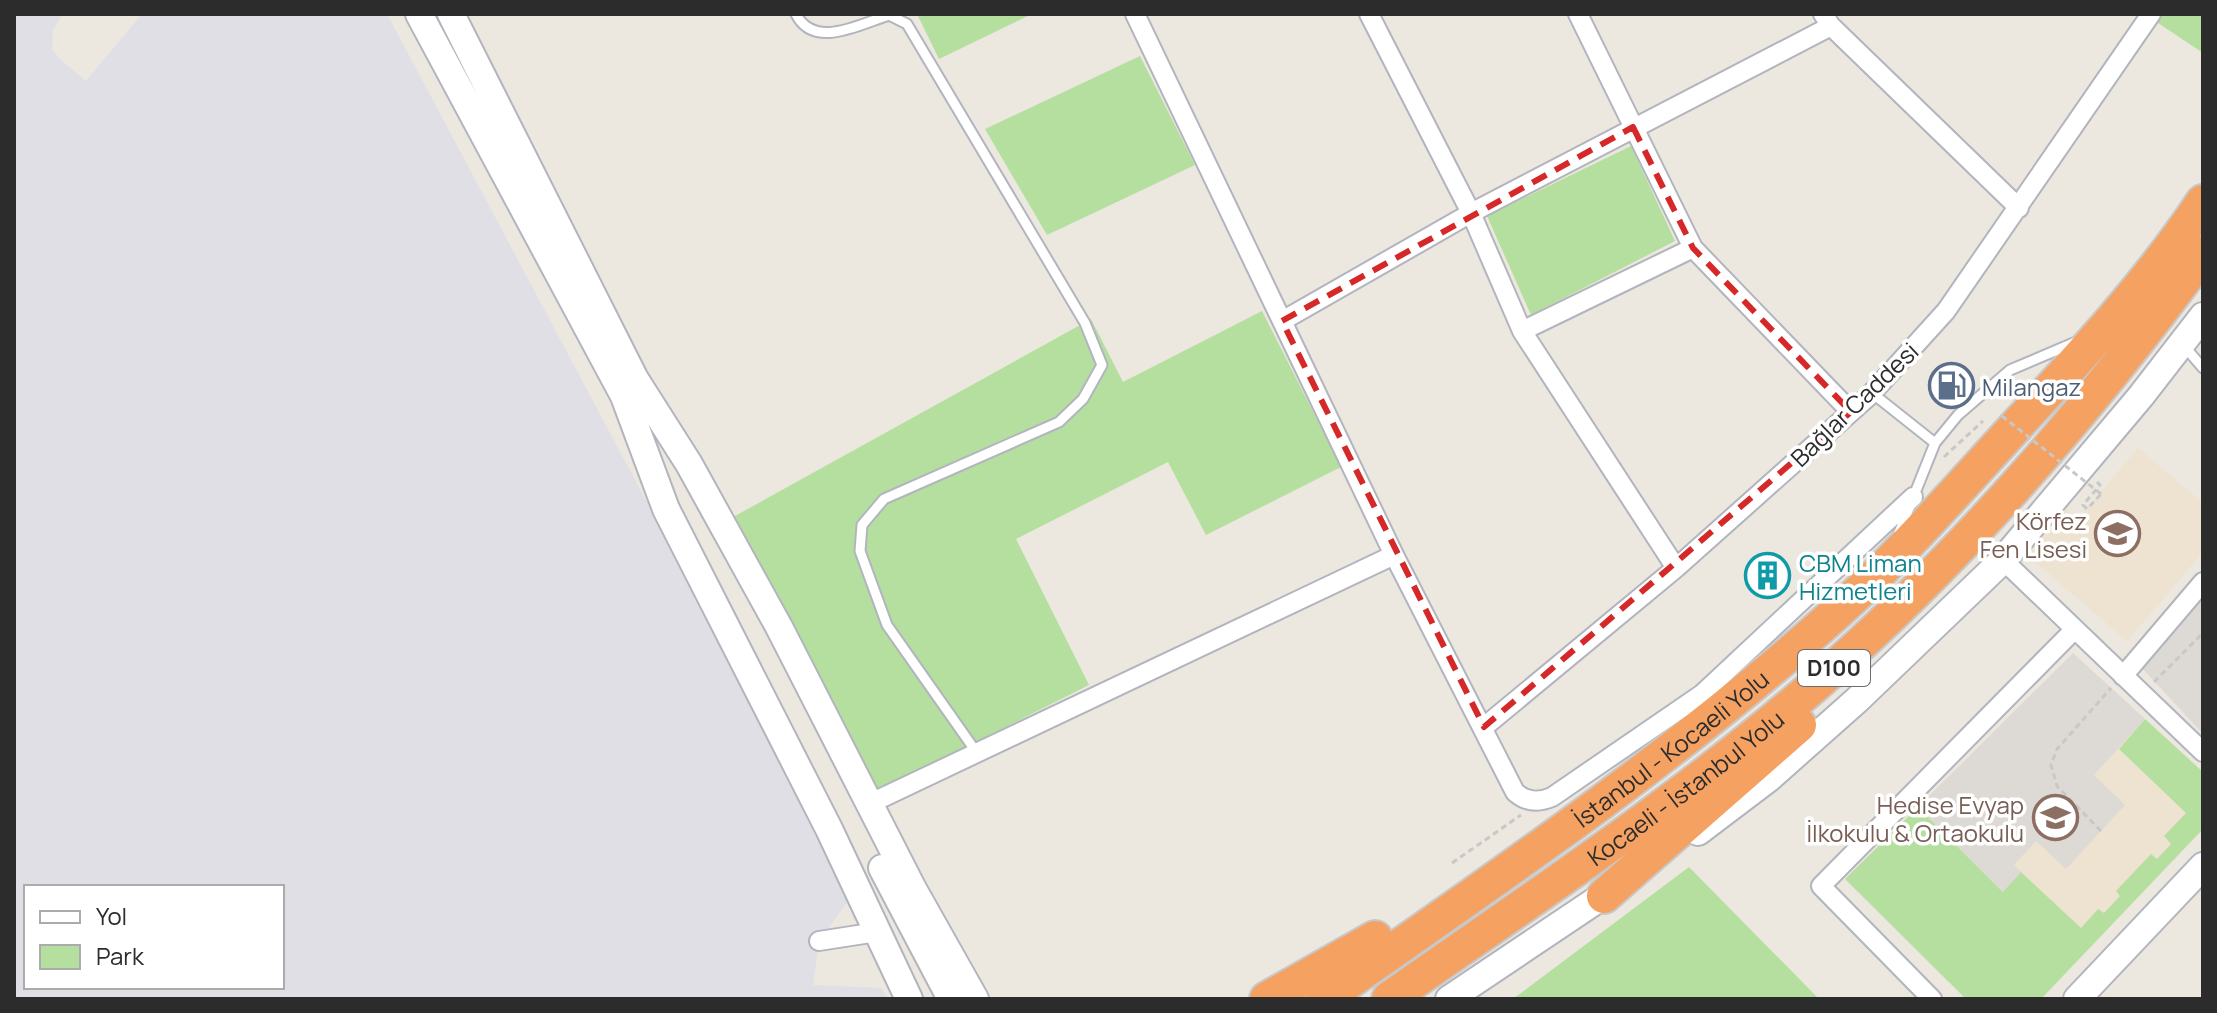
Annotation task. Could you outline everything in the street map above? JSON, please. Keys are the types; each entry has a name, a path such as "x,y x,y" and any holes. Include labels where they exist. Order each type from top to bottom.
{"highway":[{"name":"İstanbul - Kocaeli Yolu","path":"1317,988 1376,937 1479,891 1697,731 1838,611 1886,566 2114,321 2203,202"},
{"name":"Kocaeli - İstanbul Yolu","path":"1389,999 1603,848 1751,737 1845,658 1960,547 2078,415 2203,254"},
{"path":"1604,896 1750,770 1826,699 1850,674 1909,597"},
{"path":"1267,999 1317,988"},
{"path":"1278,999 1317,988"}],"main road":[{"path":"419,14 630,388 689,464 871,803 944,948 975,999"},
{"path":"451,14 630,388 837,791 951,999"},
{"path":"1449,999 1691,837 1768,779 1857,700 2003,560 2203,316"},
{"path":"630,388 666,509 829,829 909,999"},
{"path":"837,791 881,905 931,999"},
{"path":"2077,999 2203,866"}],"street":[{"path":"1135,14 1394,555 1515,792 1523,799 1541,802 1552,797 1702,694 1913,497"},
{"path":"1369,14 1471,213 1522,331 1676,568"},
{"path":"1578,14 1693,248 1851,412"},
{"name":"Bağlar Caddesi","path":"1484,727 1676,568 1872,393 1946,311 2149,15"},
{"path":"1282,321 1471,213 1827,20 2019,208"},
{"path":"1522,331 1693,248"},
{"path":"871,803 1394,555"},
{"path":"2003,560 2203,752"},
{"path":"2123,676 2203,582"},
{"path":"1932,999 1821,886 2074,630"},
{"path":"819,941 877,932"}],"lane":[{"path":"796,14 800,23 825,35 889,15 907,24 1085,323 1102,365 1083,399 1059,422 884,499 862,525 860,551 887,625 977,753"},
{"path":"1886,566 1935,443 1958,415 2010,370 2094,334 2114,321"},
{"path":"2182,343 2203,368"},
{"path":"1872,393 1935,443"}],"path":[{"path":"2002,416 2101,494 2087,509 2083,505 2100,485"},
{"path":"2101,831 2057,786 2051,765 2057,749 2123,676 2155,682 2203,633"},
{"path":"1452,863 1475,847"}],"highlighted area":[{"path":"1633,127 1693,248 1851,412 1484,727 1282,321"}],"shaded area":[{"path":"14,14 63,14 53,30 52,49 86,81 142,14 387,14 734,666 849,900 819,941 813,985 881,988 889,999 14,999"},
{"name":"Körfez Fen Lisesi","path":"2138,448 2203,503 2203,552 2127,641 2020,549 2059,503 2078,519"},
{"path":"2203,592 2203,734 2141,667"},
{"name":"Hedise Evyap İlkokulu & Ortaokulu","path":"2073,653 2203,772 2203,829 2041,999 1966,999 1845,879"},
{"path":"2073,653 2145,719 2094,775 2125,805 2066,869 2036,841 2014,865 2021,872 2003,892 1918,807"}],"green space":[{"path":"917,14 1032,14 939,59"},
{"path":"2151,14 2203,14 2203,53 2149,17"},
{"path":"1140,56 1195,165 1047,235 985,129"},
{"path":"1631,146 1675,241 1531,315 1487,216"},
{"path":"1262,311 1341,467 1206,535 1168,462 1016,539 1089,685 865,798 726,521 1091,319 1123,382"},
{"path":"2145,719 2203,772 2203,829 2041,999 1966,999 1845,879 1918,807 2002,891 2021,872 2081,928 2098,909 2104,913 2120,896 2116,891 2151,854 2157,859 2171,844 2164,836 2186,813 2119,749"},
{"path":"1689,867 1819,999 1513,999"}],"place":[{"name":"Milangaz","path":"1951,386"},
{"name":"Körfez Fen Lisesi","path":"2118,534"},
{"name":"CBM Liman Hizmetleri","path":"1768,576"},
{"name":"Hedise Evyap İlkokulu & Ortaokulu","path":"2055,818"}]}
